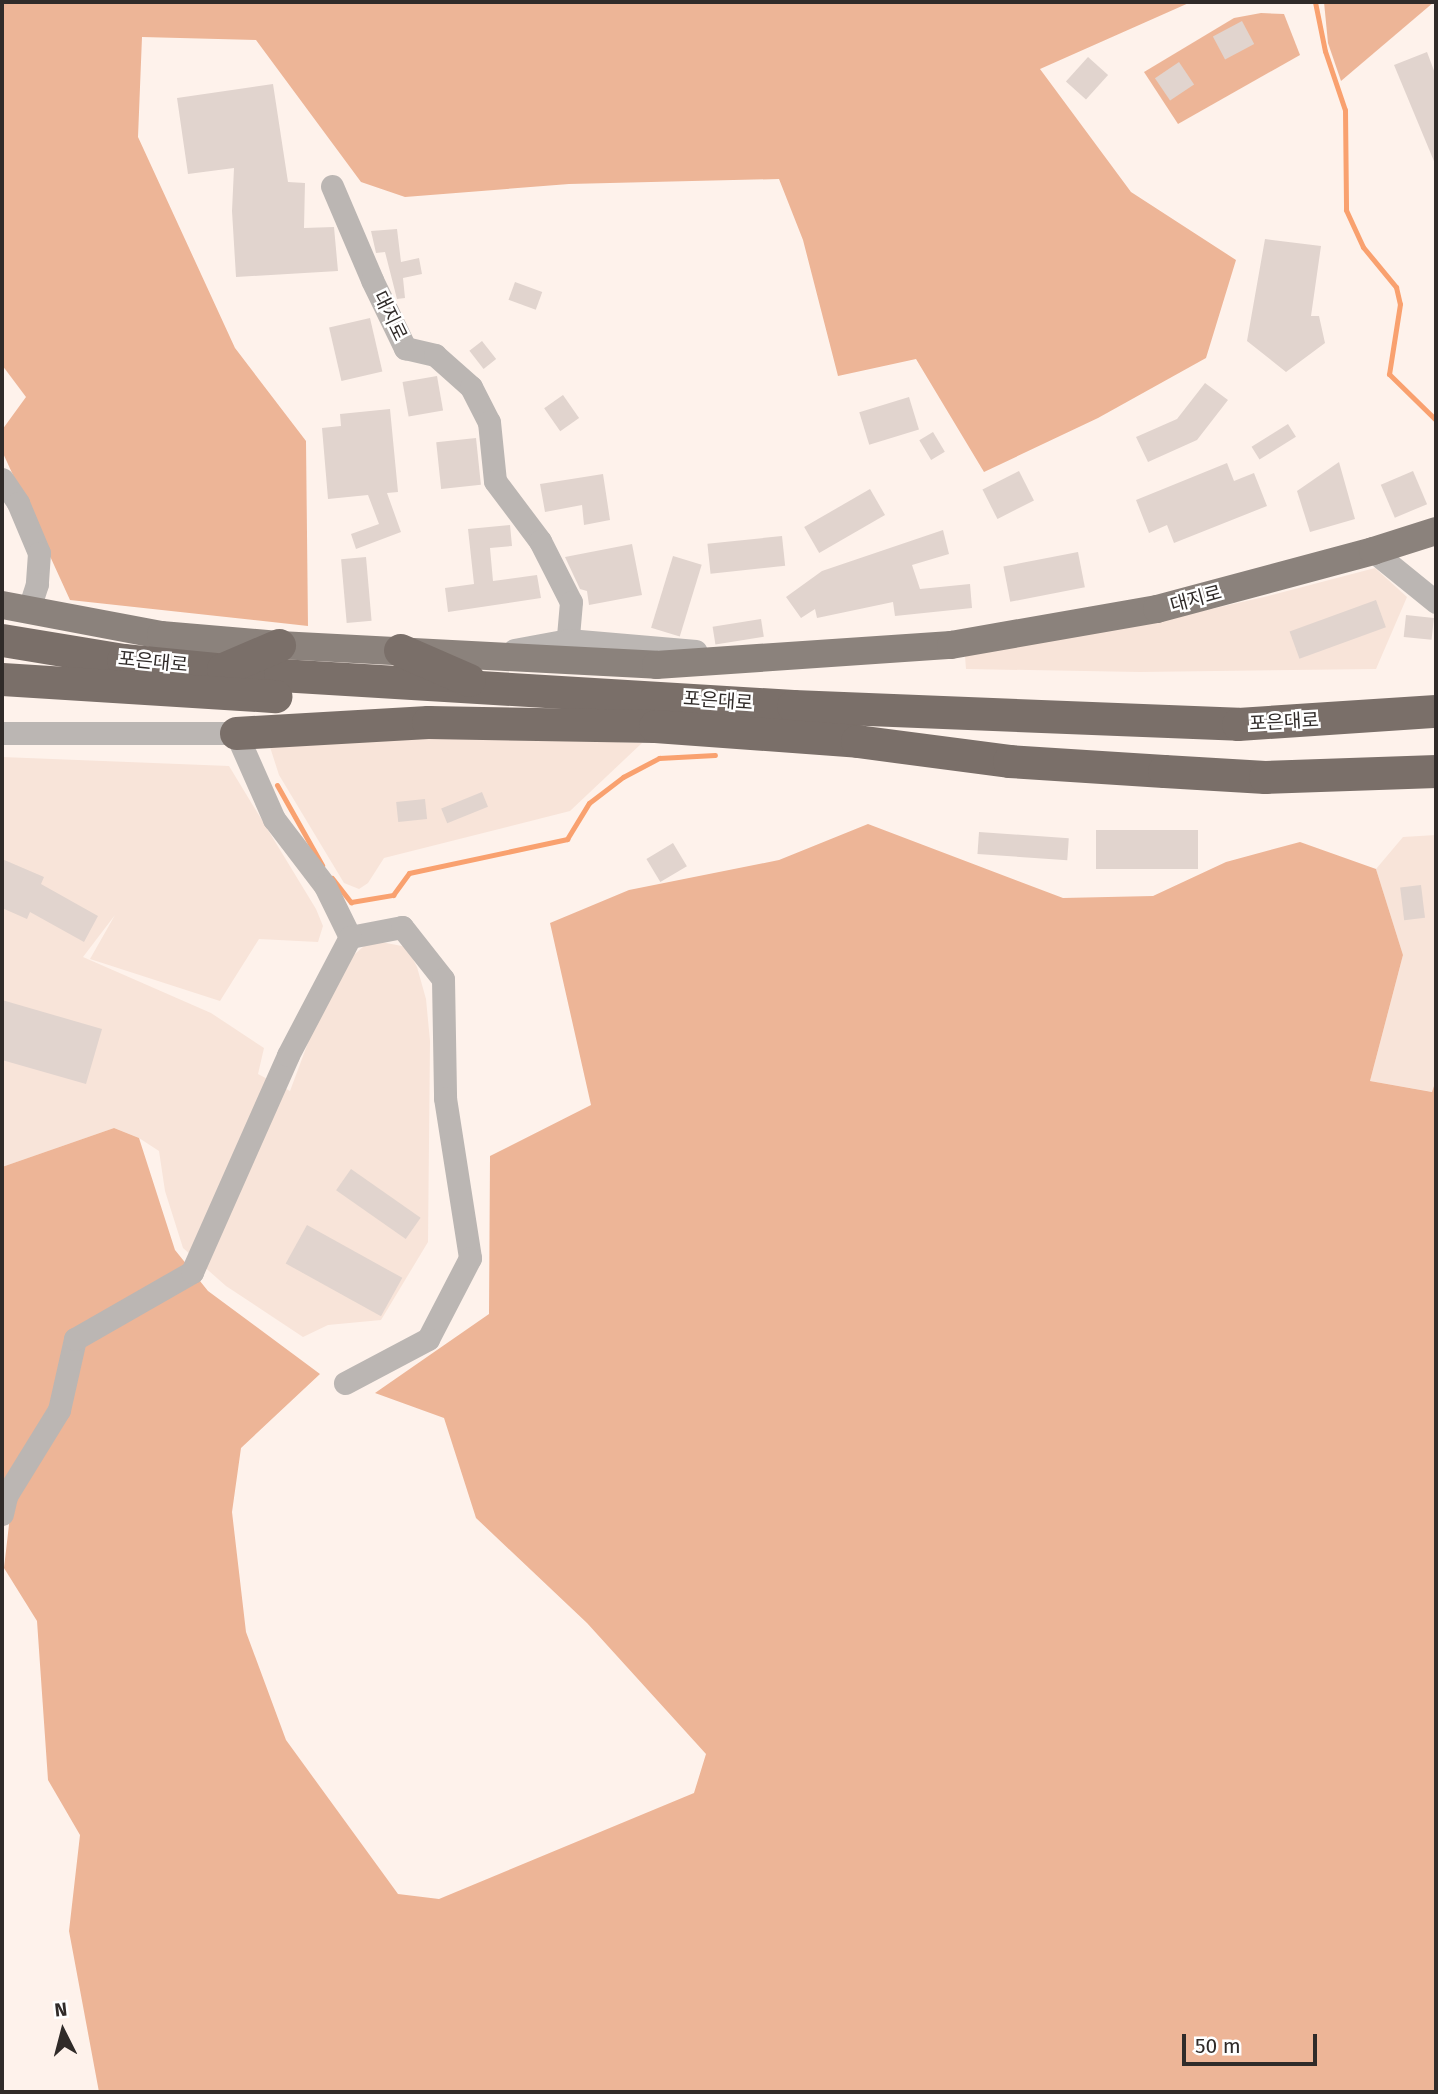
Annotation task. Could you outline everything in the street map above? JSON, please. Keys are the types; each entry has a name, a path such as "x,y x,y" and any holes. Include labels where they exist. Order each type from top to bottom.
{"highway":[{"name":"포은대로","path":"2,640 123,660 445,687 1146,723 1238,724 1436,710"},
{"path":"221,670 279,645"},
{"path":"400,650 484,687"},
{"name":"포은대로","path":"2,679 210,693 928,730 1352,741 1436,729"},
{"path":"655,726 688,716"},
{"path":"236,733 428,722 655,726 857,741 1009,761 1265,777 1436,771"},
{"path":"806,723 857,741"}],"main road":[{"name":"대지로","path":"15,607 161,635 279,645 656,665 951,645 1157,609 1373,551 1436,531"}],"street":[{"name":"대지로","path":"332,186 372,280 405,348 435,355 471,387 489,422 495,481 540,541 571,603 568,640"},
{"path":"2,479 18,503 39,553 37,584 15,607"},
{"path":"1373,551 1436,602"},
{"name":"대지로","path":"501,655 568,640 678,652 951,645"},
{"path":"2,733 236,733 274,819 325,886 350,937"},
{"path":"345,1383 428,1339 470,1258 445,1098 443,979 402,927 350,937"},
{"path":"2,1514 6,1496 59,1410 75,1339 192,1272 288,1055 350,937"}],"shaded area":[{"path":"2,2 1191,2 1040,69 1131,192 1236,260 1206,358 1098,418 984,472 916,359 838,376 803,240 779,179 569,184 405,197 361,182 256,40 142,37 138,137 235,348 306,441 308,626 70,600 2,451 2,430 26,397 2,365"},
{"path":"1324,2 1434,2 1341,81 1328,43"},
{"path":"1261,13 1284,14 1300,55 1178,124 1144,72 1234,18"},
{"path":"1375,568 1407,597 1376,669 1140,672 966,669 965,656 1145,624"},
{"path":"434,735 642,743 570,811 384,858 368,883 359,889 344,883 279,775 270,747"},
{"path":"2,757 229,766 316,909 323,926 318,942 259,939 220,1001 90,959 115,915 83,957 211,1013 264,1048 258,1074 290,1091 331,981 347,961 364,946 376,941 407,947 417,967 426,999 430,1041 428,1242 381,1320 328,1325 303,1337 226,1286 183,1248 165,1191 159,1151 139,1138 114,1128 2,1167"},
{"path":"868,824 1063,898 1153,896 1226,862 1300,842 1376,869 1403,955 1370,1081 1432,1092 1436,1080 1436,2092 99,2092 69,1931 80,1835 48,1780 37,1621 4,1568 10,1516 2,1530 2,1167 114,1128 139,1138 175,1250 208,1291 320,1374 241,1448 232,1512 246,1632 286,1740 398,1894 439,1899 694,1793 706,1754 587,1623 476,1518 444,1418 375,1393 489,1314 490,1156 591,1105 550,923 629,890 779,860"},
{"path":"1436,835 1436,1080 1433,1092 1370,1081 1403,955 1376,869 1403,837"}],"building":[{"path":"1242,21 1254,44 1225,59 1213,36"},
{"path":"1427,52 1436,76 1436,166 1394,65"},
{"path":"1088,57 1108,75 1086,100 1066,82"},
{"path":"1179,62 1194,84 1170,101 1155,78"},
{"path":"273,84 288,182 305,183 304,228 334,227 338,271 236,277 232,211 234,168 188,174 177,98"},
{"path":"397,229 401,262 419,258 422,274 403,278 405,298 397,299 385,252 376,253 371,231"},
{"path":"1265,239 1321,246 1311,316 1319,316 1325,343 1286,372 1247,341"},
{"path":"515,282 542,292 536,310 509,300"},
{"path":"370,318 382,372 341,381 329,327"},
{"path":"482,341 496,359 484,369 469,351"},
{"path":"437,376 443,410 409,417 403,382"},
{"path":"1205,383 1228,400 1197,440 1148,462 1136,437 1177,419"},
{"path":"563,395 579,418 560,431 544,408"},
{"path":"909,397 919,430 869,445 859,412"},
{"path":"390,409 398,492 387,493 401,532 356,549 351,534 379,524 368,495 328,499 322,428 341,426 340,414"},
{"path":"1288,424 1296,437 1259,460 1252,447"},
{"path":"933,432 945,452 931,460 919,440"},
{"path":"476,438 481,485 441,489 436,442"},
{"path":"1339,462 1355,519 1310,532 1297,491"},
{"path":"1227,463 1234,481 1254,473 1267,506 1174,543 1167,525 1149,533 1136,500"},
{"path":"1019,471 1034,500 997,519 982,490"},
{"path":"1413,471 1427,504 1395,518 1381,485"},
{"path":"603,474 610,520 584,525 582,505 545,512 540,484"},
{"path":"870,489 885,515 819,553 804,527"},
{"path":"510,525 512,546 490,548 493,581 537,575 541,598 448,612 445,588 474,584 468,529"},
{"path":"943,530 949,554 912,565 920,589 970,584 972,608 895,616 893,602 817,618 815,609 801,618 786,597 822,571"},
{"path":"782,536 785,566 711,574 707,544"},
{"path":"632,544 642,595 589,605 587,591 580,589 565,557"},
{"path":"1078,552 1085,587 1010,602 1003,567"},
{"path":"673,556 702,565 680,636 651,628"},
{"path":"366,557 372,621 347,623 341,559"},
{"path":"1376,600 1386,627 1299,659 1290,631"},
{"path":"1406,615 1434,618 1432,640 1404,637"},
{"path":"761,619 764,637 715,644 713,627"},
{"path":"482,792 488,807 447,823 441,808"},
{"path":"425,799 427,819 398,822 396,802"},
{"path":"1096,830 1198,830 1198,869 1096,869"},
{"path":"979,832 1069,838 1067,860 977,854"},
{"path":"673,843 687,866 660,882 646,859"},
{"path":"2,859 44,877 41,884 98,916 84,942 30,912 27,919 2,908"},
{"path":"1421,885 1425,918 1404,920 1400,888"},
{"path":"2,1000 102,1029 86,1084 2,1060"},
{"path":"351,1169 421,1218 406,1239 336,1190"},
{"path":"307,1225 402,1278 381,1316 286,1263"}],"waterway":[{"path":"1315,2 1325,51 1345,110 1346,210 1363,247 1396,287 1400,304 1389,374 1436,420"},
{"path":"332,878 351,902 393,895 409,873 567,839 589,803 623,777 659,758 715,755"},
{"path":"277,785 322,865"}]}
